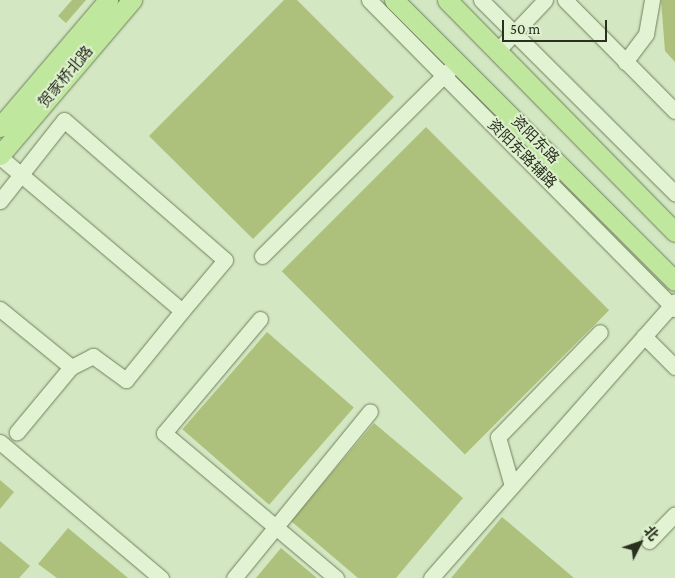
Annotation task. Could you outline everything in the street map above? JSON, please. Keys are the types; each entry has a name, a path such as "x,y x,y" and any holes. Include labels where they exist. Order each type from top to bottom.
{"main road":[{"name":"贺家桥北路","path":"0,127 108,0"},
{"name":"贺家桥北路","path":"0,156 132,0"},
{"name":"资阳东路","path":"394,0 450,69 675,280"},
{"path":"447,0 675,232"}],"street":[{"name":"资阳东路辅路","path":"369,0 450,69 674,305"},
{"path":"481,0 675,193"},
{"path":"497,51 546,0"},
{"path":"565,0 675,111"},
{"path":"625,62 646,34 652,0"},
{"path":"262,256 450,69"},
{"path":"0,200 64,120 225,260 126,380 93,356 71,368 17,432"},
{"path":"0,156 182,311"},
{"path":"431,578 644,336 674,305"},
{"path":"0,309 71,368"},
{"path":"260,319 164,433 336,578"},
{"path":"512,486 498,437 600,332"},
{"path":"644,336 675,367"},
{"path":"234,578 370,411"},
{"path":"0,442 161,578"},
{"path":"649,541 675,514"}],"building":[{"path":"72,0 86,0 66,23 58,16"},
{"path":"284,0 297,0 394,97 253,239 149,136"},
{"path":"661,0 675,0 675,62 665,51"},
{"path":"426,127 609,310 465,454 282,271"},
{"path":"267,332 354,407 269,505 182,429"},
{"path":"374,423 463,498 396,578 358,578 291,521"},
{"path":"0,480 14,492 0,509"},
{"path":"502,517 574,578 451,578"},
{"path":"68,528 128,578 57,578 38,564"},
{"path":"0,541 30,566 19,578 0,578"},
{"path":"281,548 317,578 256,578"}]}
